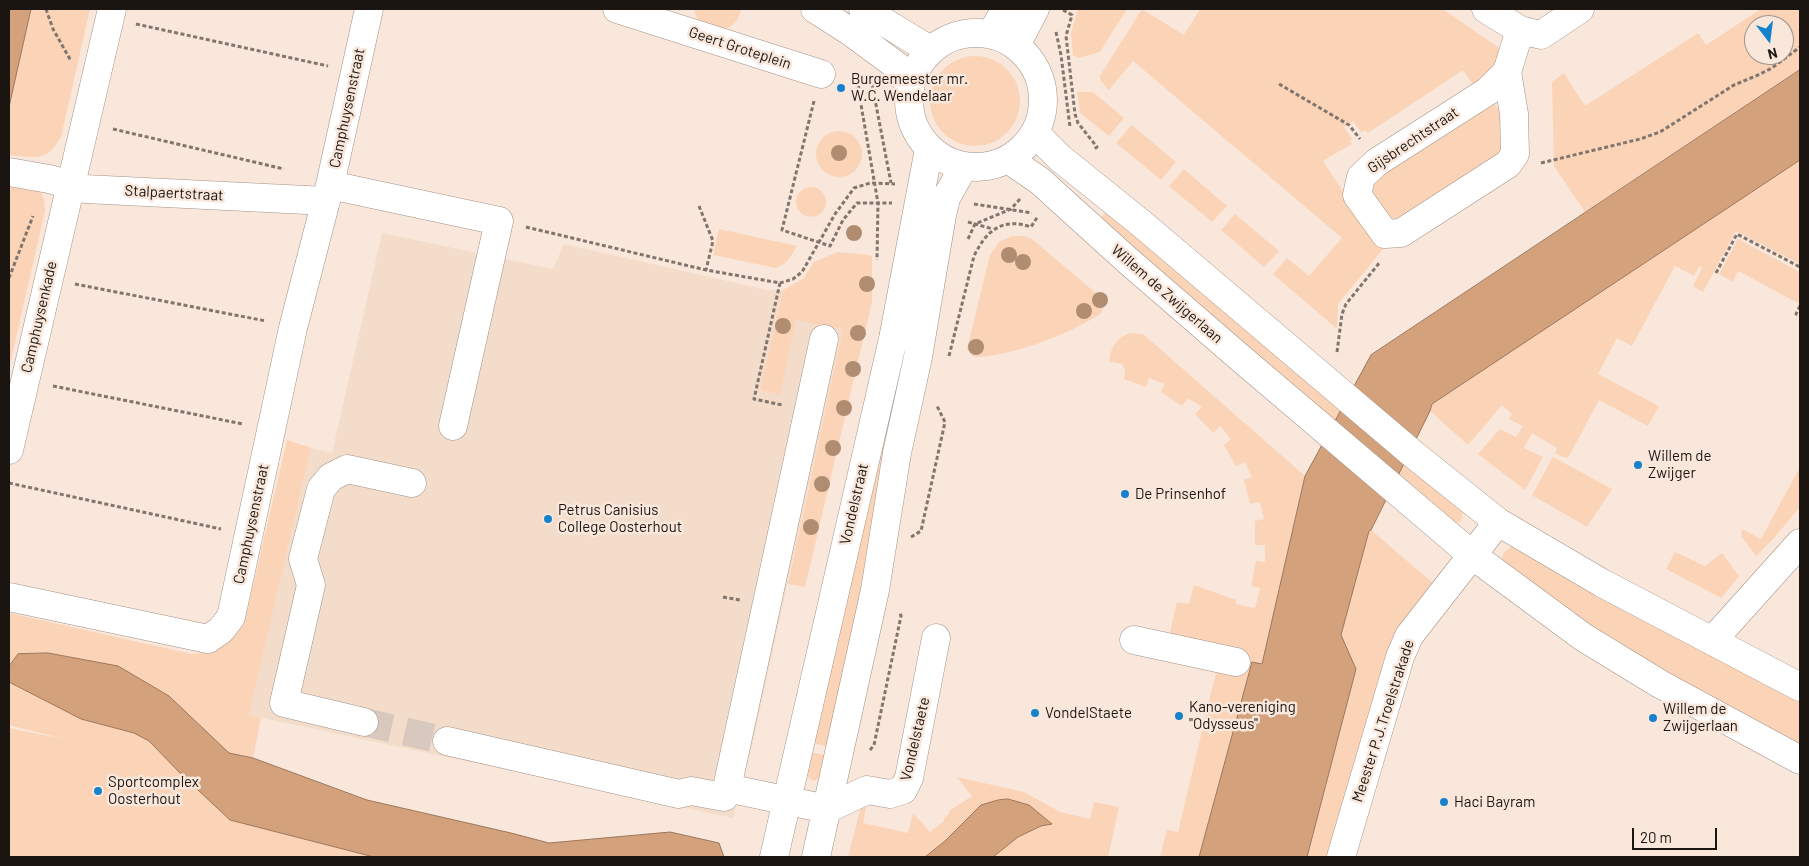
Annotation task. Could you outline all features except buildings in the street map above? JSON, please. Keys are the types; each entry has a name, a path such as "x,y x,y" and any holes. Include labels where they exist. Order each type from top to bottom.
{"street":[{"name":"Camphuysenstraat","path":"9,597 208,639 221,630 231,617 293,328 328,193 369,9"},
{"name":"Geert Groteplein","path":"617,9 661,15 821,74"},
{"path":"815,9 897,66 910,86"},
{"path":"864,9 930,50"},
{"path":"990,34 1006,9"},
{"path":"1486,9 1520,30 1541,35 1580,9"},
{"path":"71,185 110,13"},
{"path":"1016,45 1043,18"},
{"name":"Gijsbrechtstraat","path":"1511,159 1515,154 1514,114 1507,72 1520,30"},
{"path":"973,32 990,34 1016,45 1030,59 1040,76 1044,96 1042,115 1035,133 1018,152 1008,159 980,167 964,166 946,160 929,149 921,139 911,118 908,102 910,86 918,65 930,50 959,34 973,32"},
{"name":"Gijsbrechtstraat","path":"1401,233 1384,234 1357,194 1361,176 1376,162 1488,91 1507,72"},
{"path":"1035,133 1060,158 1142,224 1413,454 1498,522 1602,583 1800,687"},
{"name":"Vondelstraat","path":"774,857 889,357 929,149"},
{"name":"Willem de Zwijgerlaan","path":"1008,159 1040,181 1126,259 1472,556"},
{"path":"1401,233 1508,164 1511,159"},
{"path":"816,857 875,590 897,453 918,357 942,215 946,198 964,166"},
{"name":"Stalpaertstraat","path":"9,172 85,188 328,193"},
{"name":"Camphuysenkade","path":"9,450 71,185"},
{"name":"Camphuysenstraat","path":"328,193 500,221"},
{"path":"453,426 500,221"},
{"path":"447,741 679,794 691,791 724,797 824,339"},
{"path":"364,722 284,703 311,585 303,559 321,489 330,477 347,469 412,482"},
{"name":"Meester P.J.Troelstrakade","path":"1342,857 1400,657 1408,636 1498,522"},
{"path":"1712,641 1800,543"},
{"path":"1472,556 1583,637 1660,684 1800,760"},
{"name":"Vondelstaete","path":"827,809 867,790 890,794 903,790 909,778 936,638"},
{"path":"1134,640 1236,662"},
{"path":"727,788 827,809"}],"path":[{"path":"46,9 48,15"},
{"path":"110,13 355,73"},
{"path":"1043,18 1055,31 1061,55 1070,131"},
{"path":"868,45 857,64 859,93 878,203"},
{"path":"1511,159 1537,164 1640,139 1660,132 1734,85 1758,76 1772,68 1800,47"},
{"path":"818,242 782,230 821,74"},
{"path":"1279,84 1349,124 1376,162"},
{"path":"85,122 288,170"},
{"path":"500,221 706,270 780,283 793,279 802,272 835,214 854,188 876,183 891,183"},
{"path":"970,203 1011,209"},
{"path":"699,206 713,241 706,270"},
{"path":"1338,389 1342,314 1346,304 1401,233"},
{"path":"1716,273 1737,234 1800,266"},
{"path":"48,279 293,328"},
{"path":"780,283 754,399 809,410"},
{"path":"1800,306 1796,314 1800,316"},
{"path":"24,381 271,430"},
{"path":"9,483 248,535"}],"shaded area":[{"path":"9,9 31,9 9,107"},
{"path":"31,9 90,9 61,137 56,145 45,155 33,157 9,155 9,107"},
{"path":"694,9 741,9 735,22 723,30 700,23"},
{"path":"1078,9 1127,9 1100,52 1078,58 1073,55 1071,33"},
{"path":"1142,9 1184,35 1200,9 1443,9 1499,48 1498,64 1475,87 1463,70 1368,133 1365,130 1361,132 1353,121 1344,127 1352,139 1350,140 1352,144 1324,160 1324,163 1383,249 1338,304 1337,329 1273,274 1287,258 1309,276 1342,238 1133,61 1109,90 1101,81 1100,76"},
{"path":"1761,9 1800,9 1800,70 1585,212 1554,166 1552,82 1564,73 1585,106 1698,33 1706,45 1744,20 1744,65 1794,65 1794,15 1752,15"},
{"path":"966,56 984,56 1000,63 1013,76 1020,92 1020,110 1013,126 1000,139 984,146 966,146 950,139 937,126 930,110 930,92 937,76 950,63"},
{"path":"1800,70 1800,160 1432,404 1369,531 1341,635 1356,669 1307,857 1199,857 1252,662 1262,664 1305,476 1371,355"},
{"path":"1077,92 1093,92 1124,118 1109,136 1080,113"},
{"path":"1494,104 1501,111 1500,159 1413,219 1390,221 1372,194 1375,180 1383,171 1484,106"},
{"path":"1132,125 1176,162 1161,180 1116,143"},
{"path":"834,131 844,131 858,141 862,154 858,167 852,173 844,177 834,177 820,167 816,159 816,149 826,135"},
{"path":"1800,160 1800,264 1736,231 1703,292 1693,286 1702,268 1699,266 1694,276 1675,266 1632,346 1617,338 1598,374 1659,406 1648,426 1599,400 1568,458 1555,453 1557,448 1532,433 1524,448 1543,457 1525,490 1478,454 1500,429 1516,437 1523,426 1509,419 1512,414 1502,405 1468,445 1430,411 1432,404"},
{"path":"1184,169 1227,206 1212,222 1169,186"},
{"path":"9,182 38,185 44,200 45,211 9,368"},
{"path":"811,187 822,191 826,202 822,213 811,217 800,213 796,202 800,191"},
{"path":"1108,210 1344,406 1332,428 1100,219"},
{"path":"1235,214 1279,251 1264,267 1221,230"},
{"path":"719,229 797,246 789,259 776,268 713,255"},
{"name":"Petrus Canisius College Oosterhout","path":"382,233 553,269 564,244 767,290 783,290 760,390 780,395 796,319 843,329 752,746 733,818 249,715 311,448 332,453"},
{"path":"1012,236 1024,236 1032,239 1104,300 1103,308 1096,317 1074,329 1047,340 1018,350 989,356 973,356 967,349 990,255 999,242"},
{"path":"1738,239 1800,272 1800,298 1798,303 1738,271 1733,282 1719,274"},
{"path":"838,252 869,255 872,257 872,302 805,587 788,584 843,329 796,320 780,395 760,390 783,290 803,279 814,262"},
{"path":"1131,333 1143,334 1305,476 1262,664 1252,663 1199,857 1160,857 1167,830 1178,832 1217,668 1243,674 1248,654 1169,637 1177,602 1189,604 1194,585 1236,600 1236,604 1255,608 1260,588 1251,586 1256,561 1265,562 1265,545 1255,545 1255,521 1264,519 1260,502 1250,504 1244,480 1252,477 1245,462 1236,466 1224,445 1231,439 1220,426 1213,433 1195,414 1202,407 1188,398 1182,406 1161,392 1165,384 1149,378 1146,387 1124,379 1125,370 1122,364 1110,363 1111,353 1115,344 1122,337"},
{"path":"287,440 311,448 249,715 261,718 253,758 229,753 169,696 18,654 9,666 9,613 192,654 218,649 230,641 245,620"},
{"path":"878,448 894,449 831,747 807,742"},
{"path":"1553,457 1612,489 1587,527 1532,495"},
{"path":"1406,460 1463,512 1461,521 1452,525 1395,481"},
{"path":"1800,467 1800,507 1756,556 1741,536 1742,529 1761,539"},
{"path":"1371,530 1434,584 1332,857 1307,857 1356,669 1341,635 1369,531"},
{"path":"1512,546 1800,695 1800,749 1582,626 1501,562 1504,552"},
{"path":"1675,552 1705,566 1722,553 1739,576 1721,598 1666,569"},
{"path":"48,653 118,666 169,696 229,753 253,758 367,800 549,843 670,832 719,843 724,857 374,857 230,820 149,741 134,733 81,719 9,682 9,666 18,654"},
{"name":"Sportcomplex Oosterhout","path":"9,682 81,719 134,733 149,741 230,820 374,857 9,857 9,728 64,739 9,725"},
{"path":"804,751 830,756 824,772 815,781 805,773"},
{"path":"957,777 1024,792 1060,812 1090,819 1094,802 1119,807 1108,857 993,857 1018,837 1041,826 945,841 925,857 848,857 862,803 867,803 863,823 908,833 913,813 930,832 944,821 943,819 949,814 949,811 972,796"},
{"path":"1008,799 1029,805 1052,824 1041,826 1018,837 993,857 925,857 945,841 981,805"}],"tunnel":[{"path":"364,722 447,741"}],"place":[{"name":"Burgemeester mr. W.C. Wendelaar","path":"841,88"},
{"name":"Willem de Zwijger","path":"1638,465"},
{"name":"De Prinsenhof","path":"1125,494"},
{"name":"Petrus Canisius College Oosterhout","path":"548,519"},
{"name":"VondelStaete","path":"1035,713"},
{"name":"Kano-vereniging \"Odysseus\"","path":"1179,716"},
{"name":"Willem de Zwijgerlaan","path":"1653,718"},
{"name":"Sportcomplex Oosterhout","path":"98,791"},
{"name":"Haci Bayram","path":"1444,802"}]}
